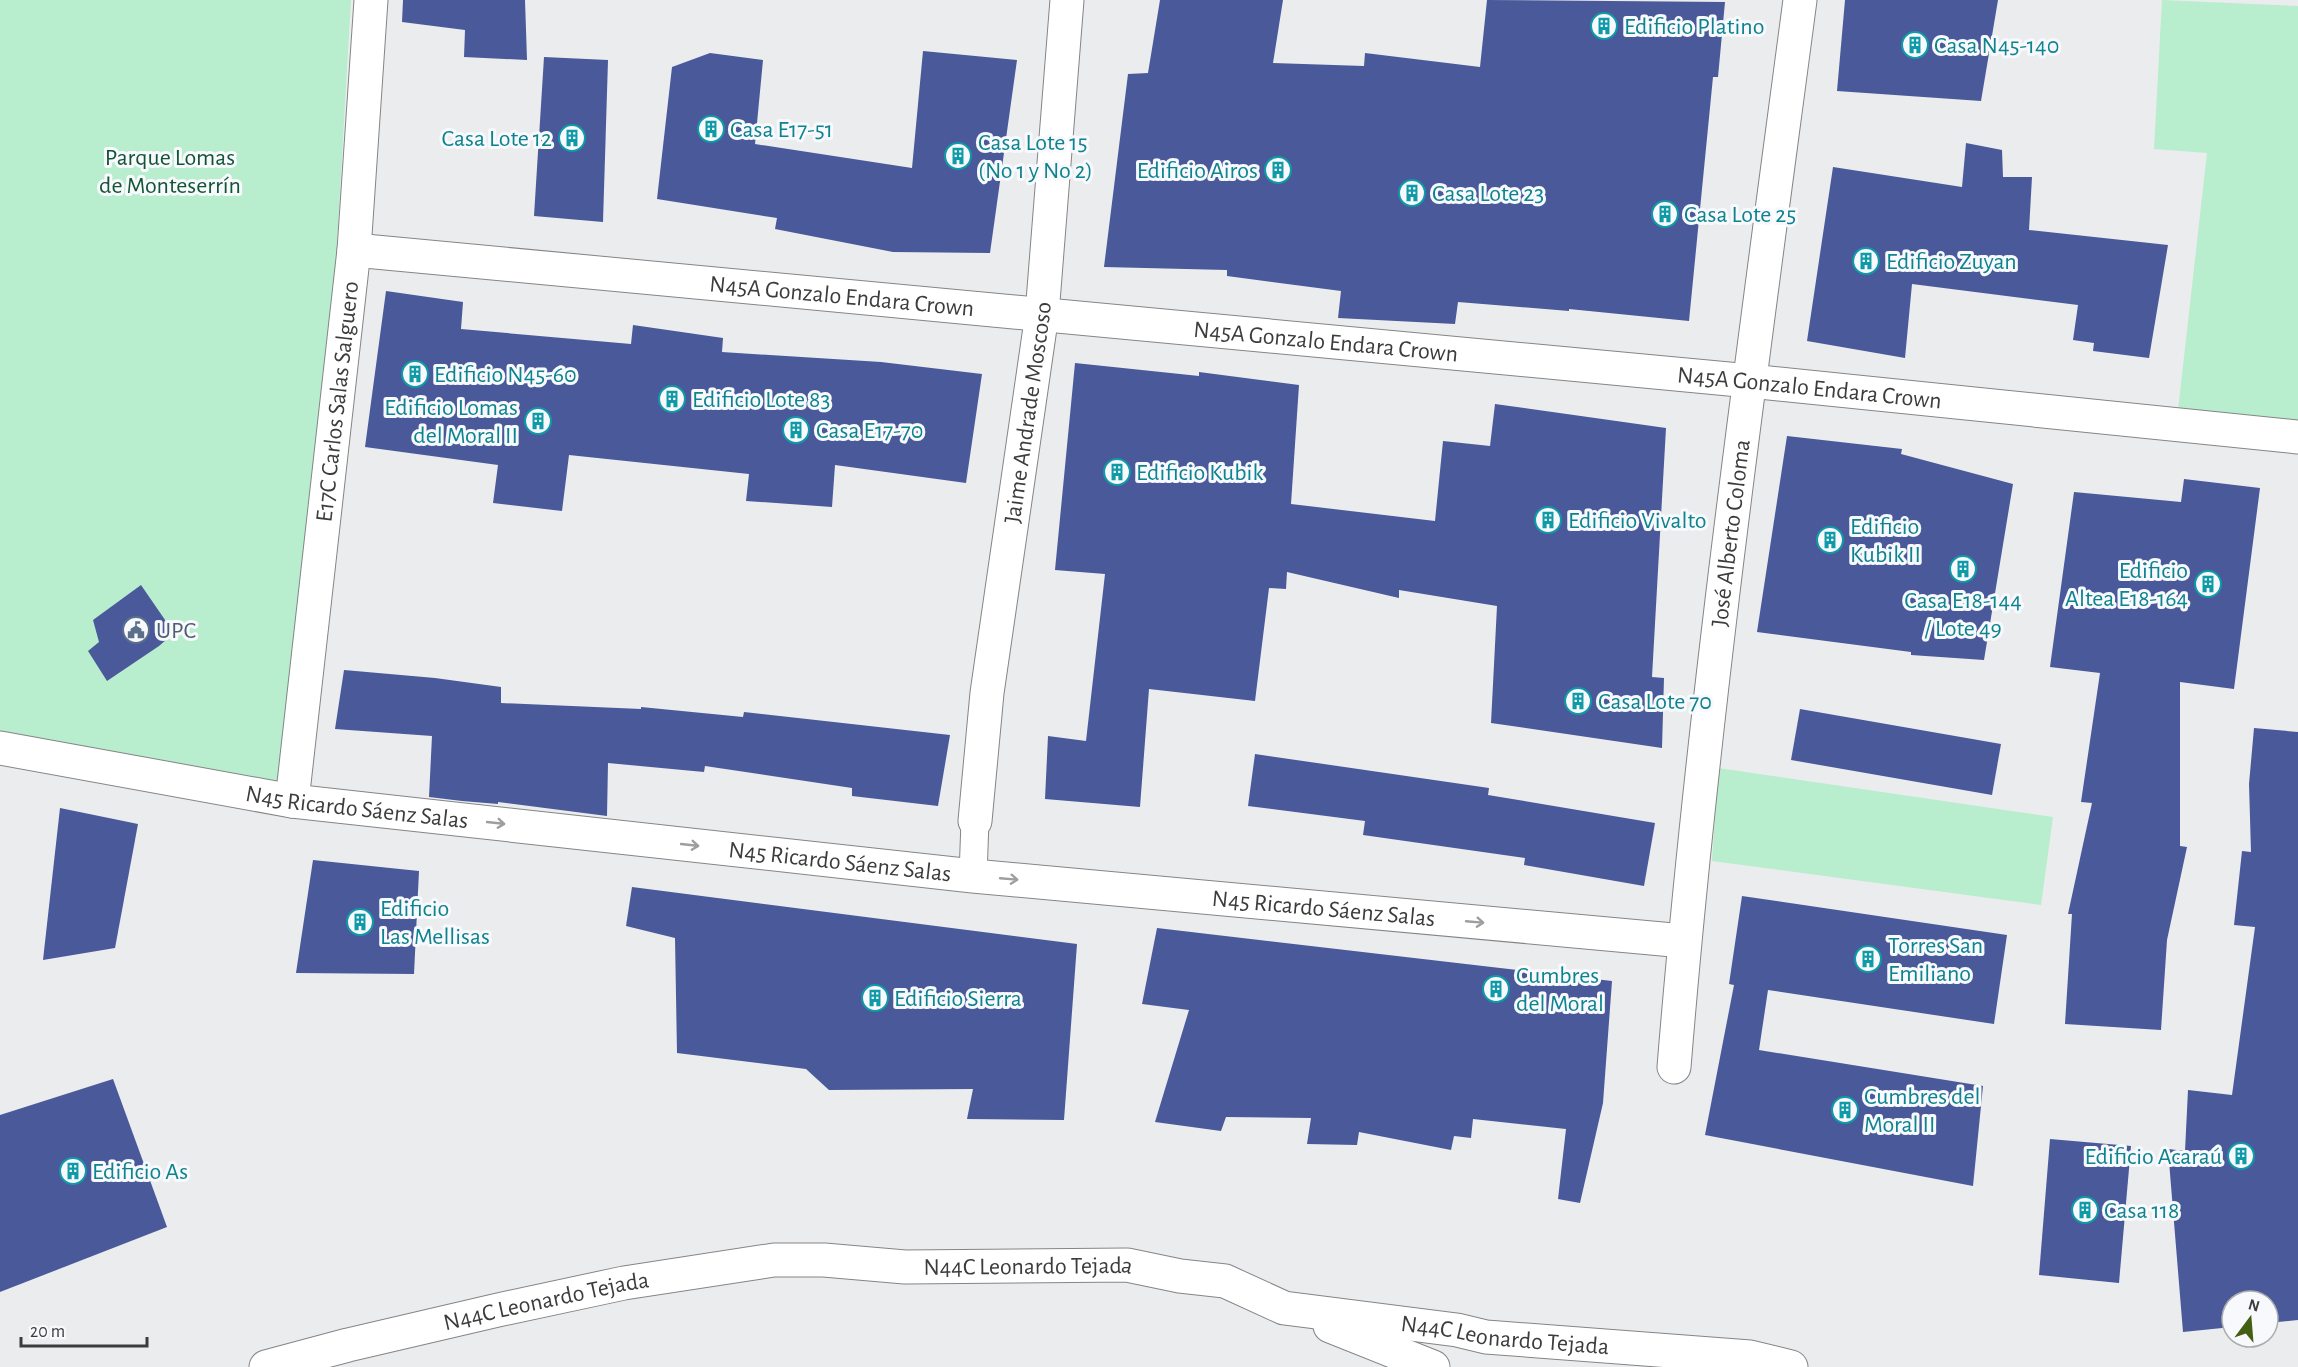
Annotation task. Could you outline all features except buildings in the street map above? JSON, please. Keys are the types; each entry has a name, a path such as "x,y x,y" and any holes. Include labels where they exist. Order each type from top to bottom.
{"street":[{"name":"E17C Carlos Salas Salguero","path":"292,801 354,250 372,0"},
{"name":"Jaime Andrade Moscoso","path":"975,821 987,693 1042,314 1067,0"},
{"name":"José Alberto Coloma","path":"1674,1067 1684,941 1713,673 1800,0"},
{"name":"N45A Gonzalo Endara Crown","path":"354,250 1750,381 2298,438"},
{"name":"N45 Ricardo Sáenz Salas","path":"0,748 292,801 973,876 1684,941"},
{"path":"973,876 975,821"},
{"name":"N44C Leonardo Tejada","path":"266,1367 348,1345 519,1305 624,1283 774,1260 824,1260 905,1267 1127,1266 1180,1276 1226,1281 1284,1308 1457,1330 1486,1336 1750,1357 1791,1367"},
{"path":"1284,1308 1433,1367"}],"green space":[{"name":"Parque Lomas de Monteserrín","path":"0,0 351,0 321,521 292,801 0,735"},
{"path":"2162,0 2298,6 2298,432 2177,419 2207,153 2154,149"},
{"path":"1718,768 2053,817 2041,905 1712,861"}],"place":[{"name":"Edificio Platino","path":"1604,26"},
{"name":"Casa N45-140","path":"1915,45"},
{"name":"Casa E17-51","path":"711,129"},
{"name":"Casa Lote 12","path":"572,138"},
{"name":"Casa Lote 15 (No 1 y No 2)","path":"958,156"},
{"name":"Edificio Airos","path":"1278,170"},
{"name":"Casa Lote 23","path":"1412,193"},
{"name":"Casa Lote 25","path":"1665,214"},
{"name":"Edificio Zuyan","path":"1866,261"},
{"name":"Edificio N45-60","path":"415,374"},
{"name":"Edificio Lote 83","path":"672,399"},
{"name":"Edificio Lomas del Moral II","path":"538,421"},
{"name":"Casa E17-70","path":"796,430"},
{"name":"Edificio Kubik","path":"1117,472"},
{"name":"Edificio Vivalto","path":"1548,520"},
{"name":"Edificio Kubik II","path":"1830,540"},
{"name":"Casa E18-144 / Lote 49","path":"1963,569"},
{"name":"Edificio Altea E18-164","path":"2208,584"},
{"name":"UPC","path":"136,630"},
{"name":"Casa Lote 70","path":"1578,701"},
{"name":"Edificio Las Mellisas","path":"360,922"},
{"name":"Torres San Emiliano","path":"1868,959"},
{"name":"Cumbres del Moral","path":"1496,989"},
{"name":"Edificio Sierra","path":"875,998"},
{"name":"Cumbres del Moral II","path":"1845,1110"},
{"name":"Edificio Acaraú","path":"2241,1156"},
{"name":"Edificio As","path":"73,1171"},
{"name":"Casa 118","path":"2085,1210"}]}
